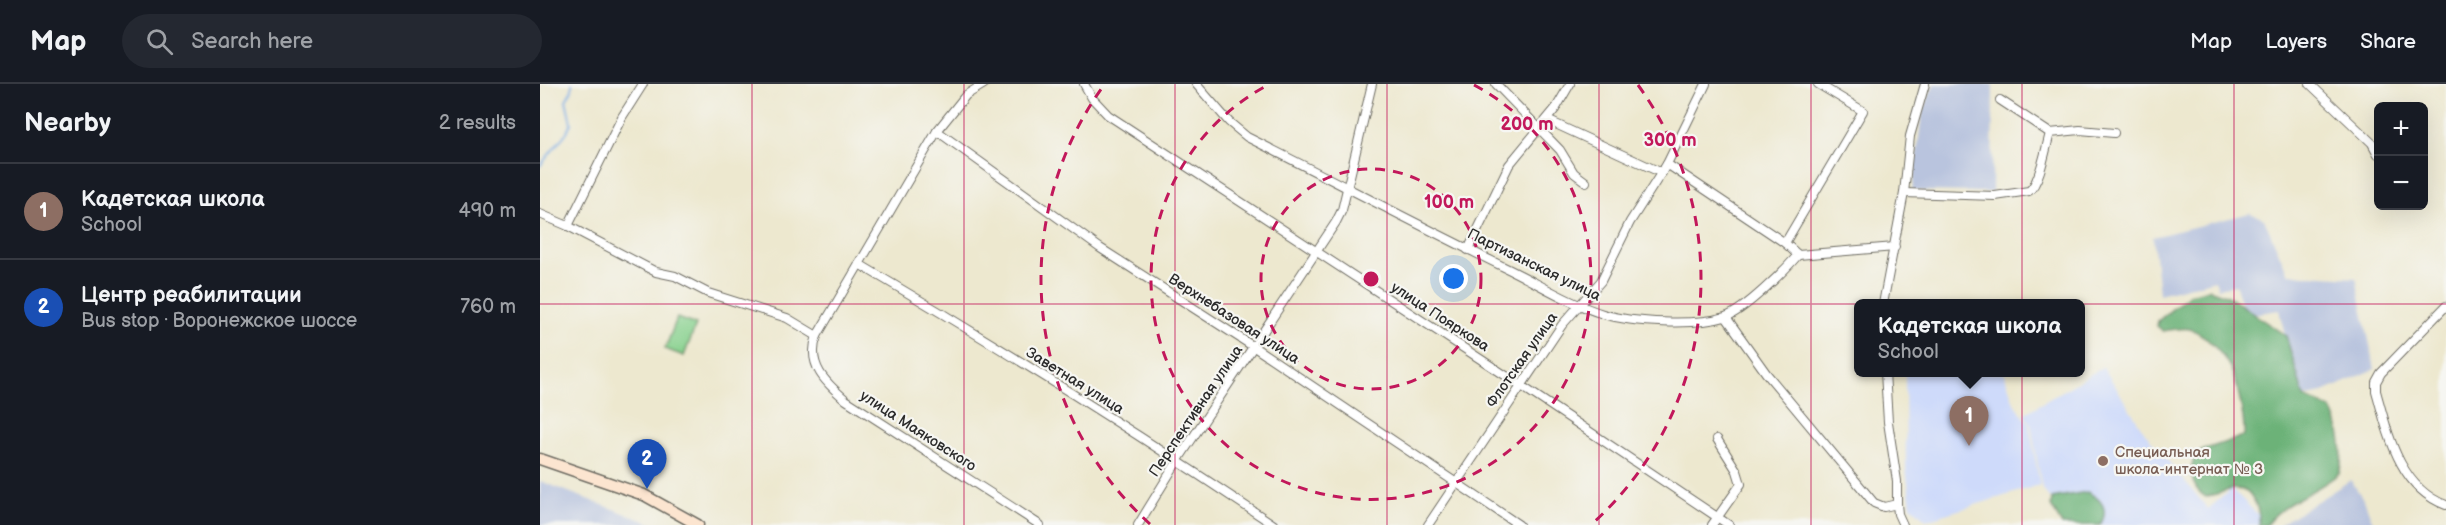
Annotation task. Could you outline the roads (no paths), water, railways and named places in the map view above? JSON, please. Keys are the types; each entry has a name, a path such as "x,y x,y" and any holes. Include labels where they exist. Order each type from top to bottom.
{"main road":[{"path":"540,459 644,495 698,525"}],"street":[{"path":"567,226 622,117 643,84"},
{"path":"540,214 656,272 675,276 708,293 787,318 817,336 937,131 966,95 984,84"},
{"name":"улица Пояркова","path":"1084,84 1092,98 1108,116 1520,385 1729,525"},
{"name":"Партизанская улица","path":"1196,84 1229,122 1247,137 1468,250 1603,314 1648,321 1699,320 1726,316 1778,276 1798,255"},
{"name":"Перспективная улица","path":"1138,525 1178,460 1317,253 1342,210 1372,84"},
{"path":"1496,84 1560,150 1574,173 1586,182"},
{"path":"1468,250 1502,176 1538,128 1547,120 1570,84"},
{"name":"Флотская улица","path":"1428,525 1562,325 1601,281 1630,222 1667,164 1706,84"},
{"path":"1785,243 1863,111 1818,84"},
{"path":"1884,299 1904,193 1910,136 1925,84"},
{"path":"2310,84 2374,146"},
{"path":"2000,100 2050,133 2080,130 2114,133"},
{"path":"1547,120 1662,173"},
{"name":"Верхнебазовая улица","path":"937,131 1100,248 1254,347 1519,525"},
{"path":"1904,193 1995,196 2029,191 2037,180 2050,133"},
{"path":"1667,164 1785,243 1798,255 1895,247"},
{"name":"Заветная улица","path":"859,264 1178,460 1274,525"},
{"path":"2446,306 2381,373 2376,382 2376,391 2403,470 2436,501 2446,505"},
{"path":"1726,316 1766,373 1874,503 1884,507 1897,504"},
{"name":"улица Маяковского","path":"817,336 814,346 817,371 828,385 846,400 1040,525"},
{"path":"1885,377 1900,524"},
{"path":"1712,525 1741,484 1741,479 1717,439"}],"waterway":[{"path":"540,166 567,132 571,123 566,100 572,90 572,84"}],"place":[{"name":"Кадетская школа","path":"1969,446"},
{"name":"Специальная школа-интернат № 3","path":"2103,461"},
{"name":"Центр реабилитации","path":"647,489"}]}
